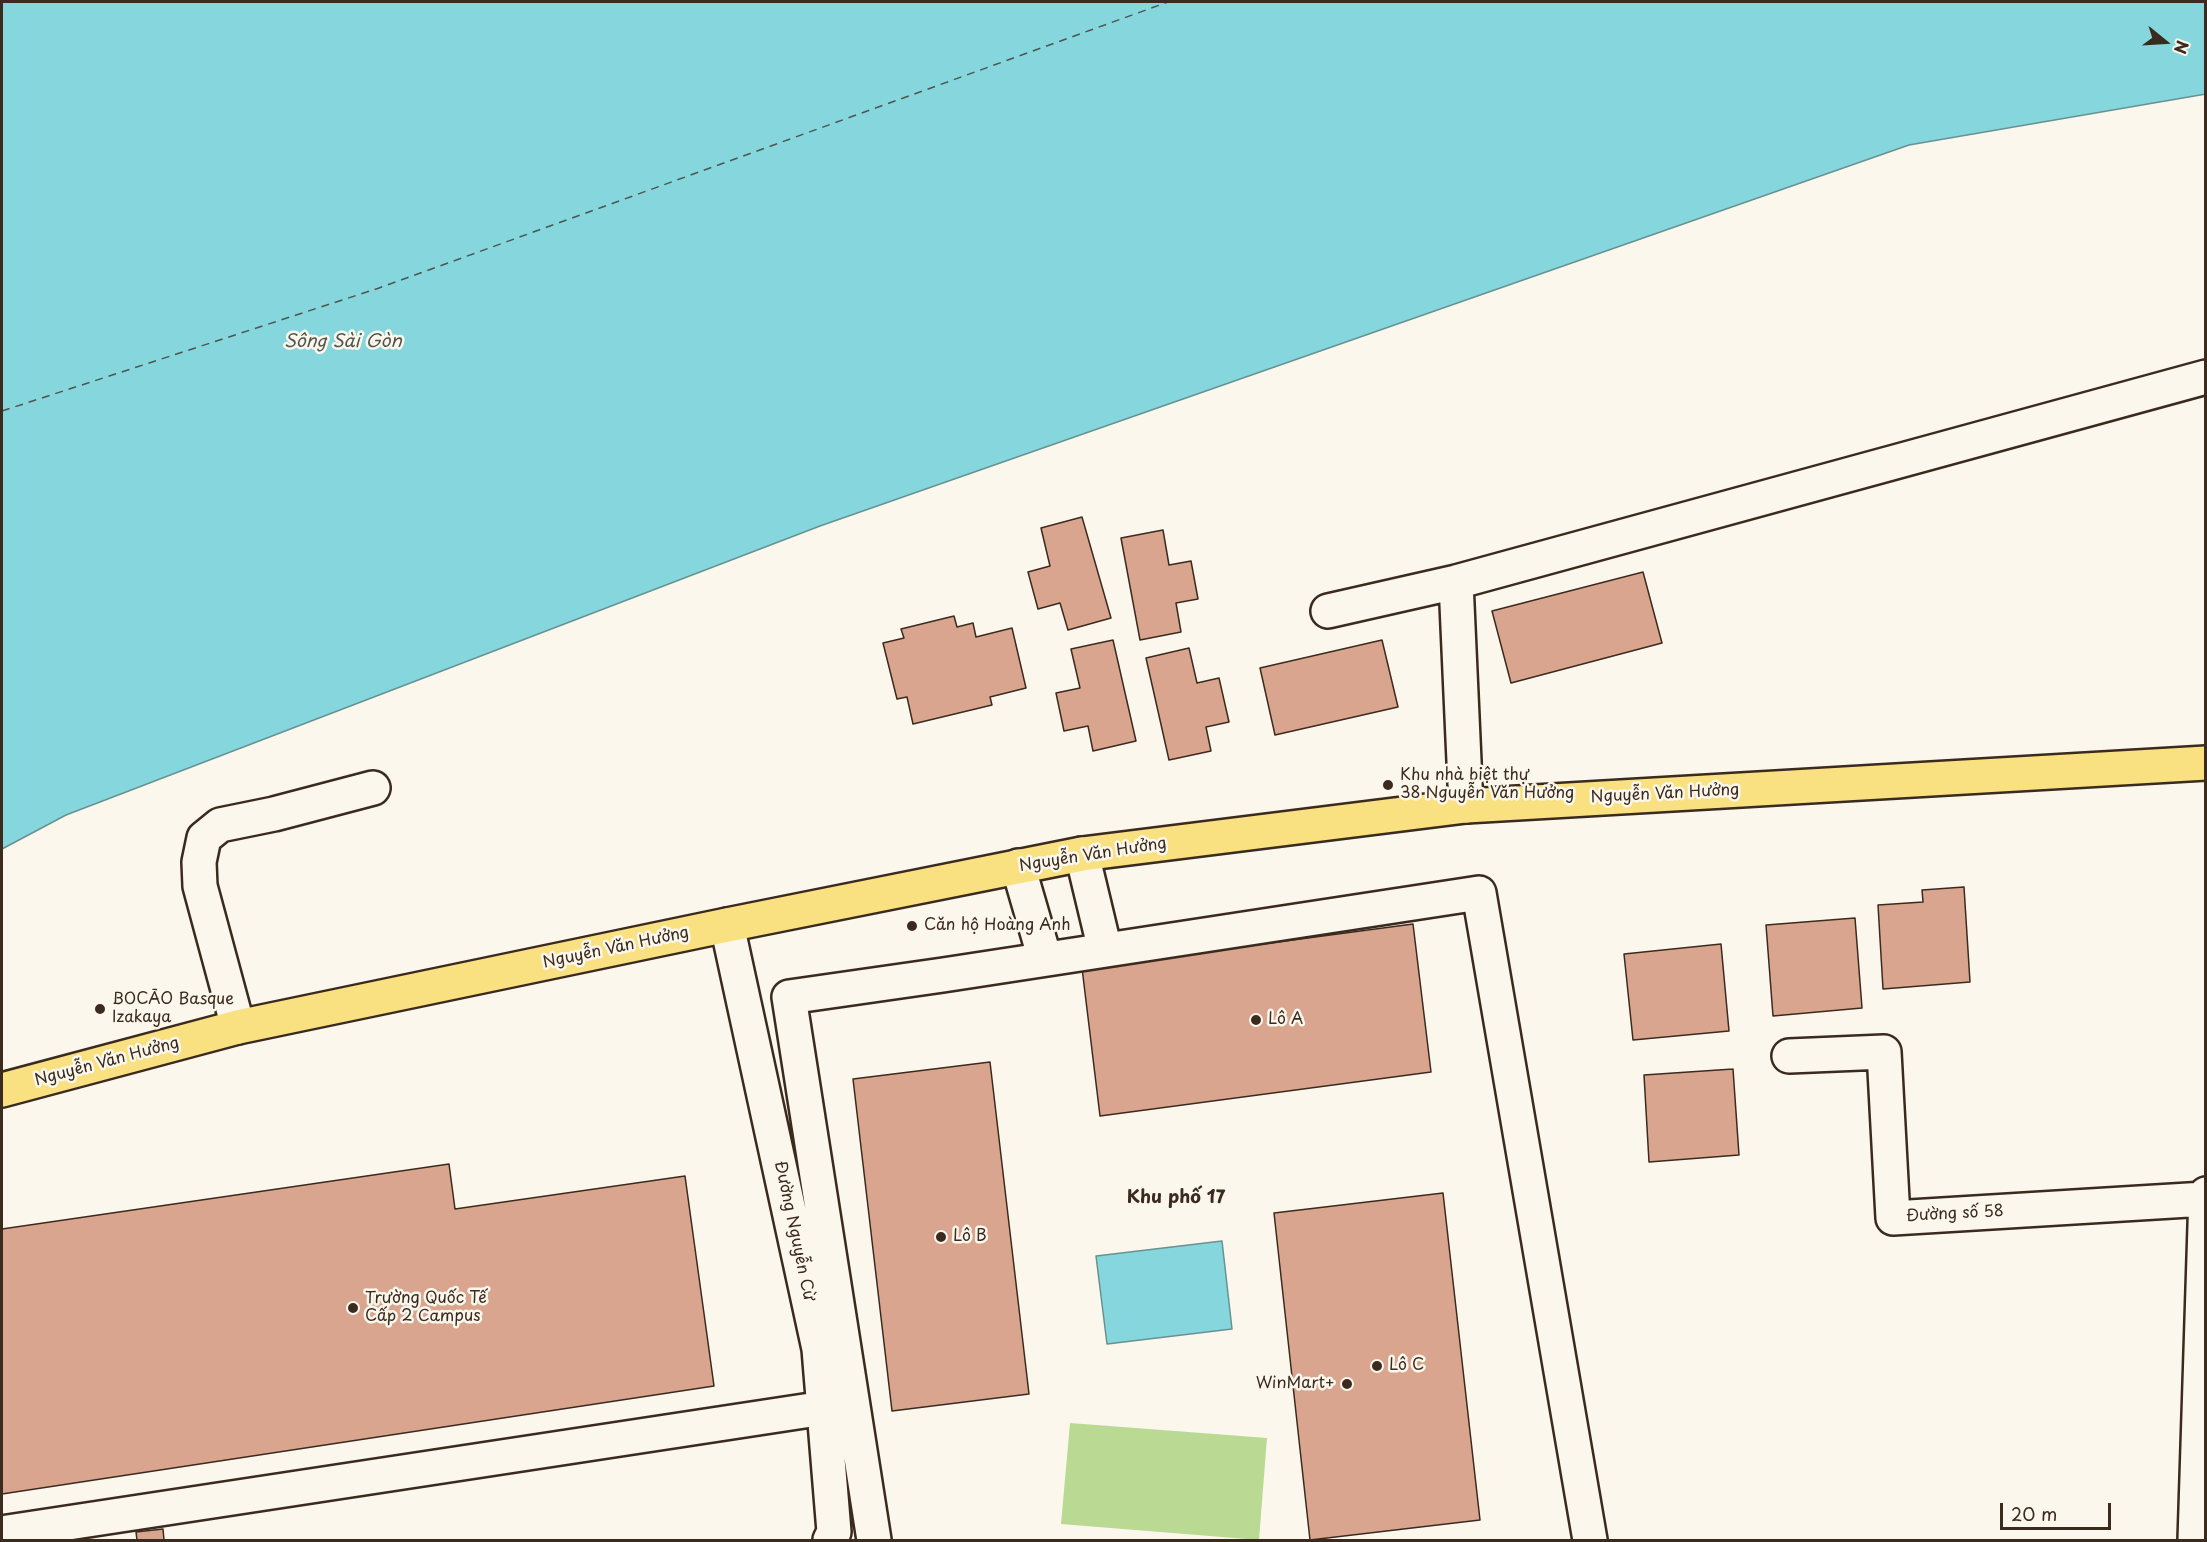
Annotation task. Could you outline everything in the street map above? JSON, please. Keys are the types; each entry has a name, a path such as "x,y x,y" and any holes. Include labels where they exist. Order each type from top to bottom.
{"main road":[{"name":"Nguyễn Văn Hưởng","path":"2,1090 238,1027 727,924 1082,854 1466,806 2205,763"}],"street":[{"path":"1328,611 1456,582 2205,377"},
{"path":"1456,582 1466,806"},
{"path":"238,1027 200,886 199,862 204,838 220,825 274,814 373,788"},
{"path":"1082,854 1105,950"},
{"path":"1018,866 1044,959"},
{"path":"832,1536 872,1537 789,997 1479,893 1590,1540"},
{"name":"Đường Nguyễn Cừ","path":"727,924 819,1349 832,1536"},
{"name":"Đường số 58","path":"1790,1056 1884,1052 1893,1218 2205,1199"},
{"path":"2195,1540 2205,1194"},
{"path":"2,1533 824,1407"}],"green space":[{"path":"1070,1423 1267,1438 1259,1540 1061,1524"}],"water":[{"name":"Sông Sài Gòn","path":"2,2 2205,2 2206,94 1909,145 820,526 66,815 2,849"},
{"path":"1222,1241 1232,1329 1107,1344 1096,1256"}],"building":[{"path":"1082,517 1111,618 1068,630 1060,603 1038,609 1028,572 1050,566 1041,528"},
{"path":"1163,530 1169,565 1191,561 1198,599 1176,603 1181,632 1140,640 1121,538"},
{"path":"1643,572 1662,643 1511,683 1492,611"},
{"path":"954,616 957,627 973,623 976,637 1012,628 1026,688 990,697 992,705 913,724 907,697 897,699 883,643 904,638 901,629"},
{"path":"1113,640 1136,741 1093,751 1088,726 1064,731 1056,693 1080,688 1071,649"},
{"path":"1382,640 1398,707 1275,735 1260,668"},
{"path":"1189,648 1197,683 1219,678 1229,722 1206,727 1211,751 1169,760 1146,658"},
{"path":"1964,887 1970,982 1883,989 1878,905 1923,902 1922,890"},
{"path":"1855,918 1862,1008 1773,1016 1766,925"},
{"name":"Lô A","path":"1413,924 1431,1072 1100,1116 1082,968"},
{"path":"1721,944 1729,1031 1633,1040 1624,954"},
{"name":"Lô B","path":"990,1062 1029,1394 892,1411 853,1079"},
{"path":"1733,1069 1739,1155 1649,1162 1644,1075"},
{"name":"Trường Quốc Tế Cấp 2 Campus","path":"449,1164 455,1209 685,1176 714,1386 2,1494 2,1229"},
{"name":"Lô C","path":"1443,1193 1480,1520 1310,1540 1274,1213"},
{"path":"163,1529 164,1540 137,1540 136,1532"}],"ferry route":[{"path":"2,411 379,288 1168,2"}],"place":[{"name":"Khu nhà biệt thự 38 Nguyễn Văn Hưởng","path":"1388,785"},
{"name":"Căn hộ Hoàng Anh","path":"912,926"},
{"name":"BOCĀO Basque Izakaya","path":"100,1009"},
{"name":"Lô A","path":"1256,1020"},
{"name":"Lô B","path":"941,1237"},
{"name":"Trường Quốc Tế Cấp 2 Campus","path":"353,1308"},
{"name":"Lô C","path":"1377,1366"},
{"name":"WinMart+","path":"1347,1384"}],"district":[{"name":"Khu phố 17","path":"1176,1198"}]}
